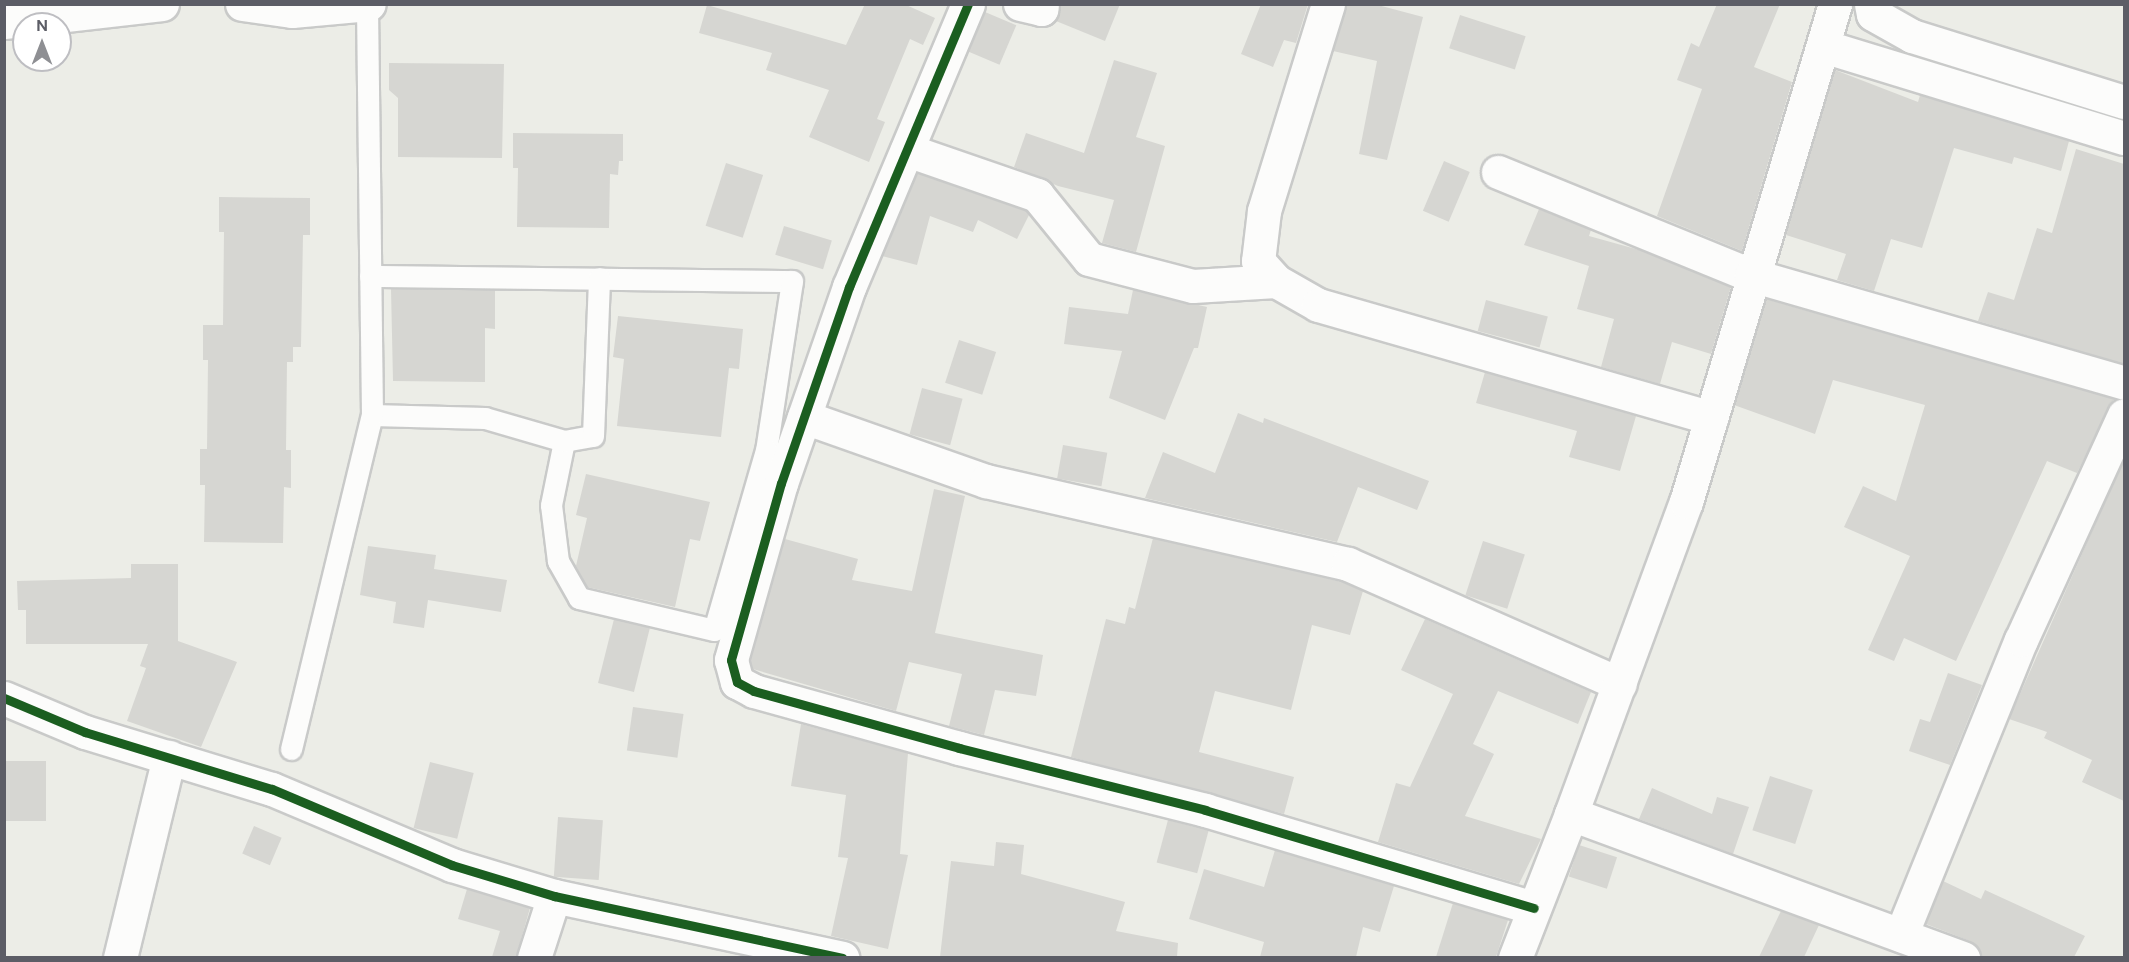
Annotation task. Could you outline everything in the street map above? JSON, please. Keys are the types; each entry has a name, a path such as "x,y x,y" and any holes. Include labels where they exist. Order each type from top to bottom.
{"street":[{"path":"4,22 162,4"},
{"path":"242,4 292,11 368,5"},
{"path":"968,4 849,287 804,417 731,660 730,670 738,682 754,691 959,748 1205,810 1534,908"},
{"path":"1020,4 1041,9 1042,4"},
{"path":"1328,4 1264,211 1258,261 1276,281 1318,305 1711,418"},
{"path":"1515,957 1620,684 1711,418 1751,275 1835,4"},
{"path":"1870,4 1873,14 1912,36 2124,102"},
{"path":"1823,46 2124,138"},
{"path":"907,150 1037,195 1089,259 1193,286 1276,281"},
{"path":"1497,172 1751,275 2124,383"},
{"path":"1901,935 2021,640 2124,415"},
{"path":"804,417 986,481 1348,564 1620,684"},
{"path":"4,698 85,732 272,789 452,865 554,896 842,957"},
{"path":"120,957 169,757"},
{"path":"1571,814 1963,957"},
{"path":"534,957 554,896"}],"lane":[{"path":"291,749 372,415 368,5"},
{"path":"370,276 792,281 766,450 714,630 579,598 558,561 550,505 564,441"},
{"path":"372,415 485,418 564,441 593,436 599,278"}],"building":[{"path":"865,4 904,4 935,18 923,45 910,39 877,119 885,122 869,162 809,137 829,90 766,70 772,53 699,33 707,5 846,45"},
{"path":"1060,4 1120,4 1105,41 1056,21"},
{"path":"1261,4 1308,4 1296,43 1284,40 1273,67 1241,54"},
{"path":"1346,4 1374,4 1423,17 1387,160 1359,154 1377,61 1333,51"},
{"path":"1717,4 1780,4 1754,67 1792,82 1742,251 1657,216 1702,89 1677,80 1691,43 1699,47"},
{"path":"985,12 1016,25 999,65 968,52"},
{"path":"1460,15 1526,36 1515,70 1449,48"},
{"path":"1114,60 1157,73 1136,137 1165,146 1136,252 1102,243 1114,200 1058,186 1014,167 1026,133 1084,153"},
{"path":"389,63 504,64 502,158 398,157 398,98 389,90"},
{"path":"1835,70 1918,102 1920,95 2069,141 2061,171 2014,157 2012,164 1954,148 1922,248 1891,239 1874,291 1837,280 1846,254 1786,235"},
{"path":"513,133 623,134 623,161 619,161 618,175 610,174 609,228 517,227 518,168 513,168"},
{"path":"2076,149 2124,164 2124,364 1978,321 1988,292 2014,300 2037,228 2052,233"},
{"path":"1444,161 1470,172 1449,222 1423,211"},
{"path":"726,163 763,175 743,238 706,226"},
{"path":"917,173 1026,211 1029,215 1017,239 978,220 973,232 930,216 917,265 882,256"},
{"path":"219,197 310,198 310,235 303,235 301,347 293,347 293,362 287,362 286,450 291,450 291,488 284,487 283,543 204,542 205,485 200,485 200,449 207,449 208,360 203,360 203,325 223,325 224,232 219,232"},
{"path":"1539,209 1591,230 1589,236 1643,251 1731,287 1711,354 1672,342 1660,384 1601,367 1614,319 1577,309 1589,266 1524,245"},
{"path":"784,226 832,241 823,269 775,255"},
{"path":"391,289 495,290 495,329 485,328 485,382 393,381"},
{"path":"1133,290 1207,307 1198,348 1194,348 1165,420 1109,398 1122,351 1064,344 1069,307 1128,314"},
{"path":"1766,299 2114,399 2077,473 2047,461 1956,661 1904,638 1894,661 1868,650 1910,556 1844,527 1863,486 1896,501 1925,405 1833,380 1815,434 1734,405"},
{"path":"1486,300 1548,317 1540,347 1478,331"},
{"path":"618,316 743,329 739,369 729,368 721,437 617,426 624,359 613,357"},
{"path":"959,340 996,352 982,395 945,383"},
{"path":"1485,372 1636,416 1620,471 1569,457 1577,431 1476,403"},
{"path":"922,388 963,399 950,445 910,434"},
{"path":"1238,413 1263,423 1264,418 1429,481 1417,510 1358,487 1337,542 1145,498 1163,452 1215,473"},
{"path":"1063,445 1107,453 1101,486 1057,478"},
{"path":"2124,459 2124,801 2082,782 2092,760 2044,738 2047,732 2009,719"},
{"path":"586,474 710,502 700,541 690,539 675,607 587,587 576,566 587,518 576,515"},
{"path":"934,489 965,496 935,633 1043,655 1036,696 995,690 984,735 949,726 962,674 909,662 896,711 753,669 750,660 785,539 858,559 852,580 912,591"},
{"path":"1153,538 1342,582 1363,591 1350,635 1312,625 1291,710 1215,691 1199,752 1294,777 1284,814 1071,757 1106,619 1125,624 1129,607 1135,609"},
{"path":"1483,541 1525,555 1507,609 1465,595"},
{"path":"368,546 436,555 434,569 507,580 501,612 428,600 424,628 393,623 396,602 360,595"},
{"path":"131,564 178,564 178,641 237,662 201,747 127,721 146,668 140,666 148,644 26,644 26,610 18,610 17,581 131,578"},
{"path":"614,619 650,628 634,692 598,683"},
{"path":"1425,619 1591,692 1578,724 1498,691 1473,744 1494,754 1465,816 1541,839 1519,884 1378,842 1396,783 1410,787 1453,694 1401,670"},
{"path":"1948,673 1982,685 1950,765 1909,751 1920,719 1930,722"},
{"path":"633,707 684,714 677,758 627,751"},
{"path":"801,724 908,753 900,854 908,855 888,949 831,936 848,858 838,857 846,795 791,786"},
{"path":"4,761 46,761 46,821 4,821"},
{"path":"430,762 474,773 457,839 414,828"},
{"path":"1770,776 1813,790 1795,844 1752,830"},
{"path":"1652,788 1712,814 1717,797 1749,807 1733,854 1639,819"},
{"path":"558,817 603,820 599,880 554,877"},
{"path":"1168,820 1209,831 1197,873 1157,863"},
{"path":"254,826 282,838 270,865 242,854"},
{"path":"996,842 1024,845 1021,874 1125,902 1116,931 1178,943 1177,957 940,957 951,861 994,866"},
{"path":"1579,845 1617,857 1607,889 1569,876"},
{"path":"1275,850 1394,886 1380,932 1363,927 1356,957 1260,957 1264,942 1189,919 1204,869 1264,887"},
{"path":"1943,881 1981,899 1985,890 2085,936 2074,957 1981,957 1970,941 1926,924"},
{"path":"467,889 530,908 516,957 492,957 500,931 458,919"},
{"path":"1453,903 1508,920 1496,957 1436,957"},
{"path":"1781,911 1819,925 1804,957 1759,957"}],"cycle path":[{"path":"968,4 849,287 781,483 731,660 737,682 754,691 959,748 1205,810 1534,908"},
{"path":"4,698 85,732 272,789 452,865 554,896 842,958"}]}
